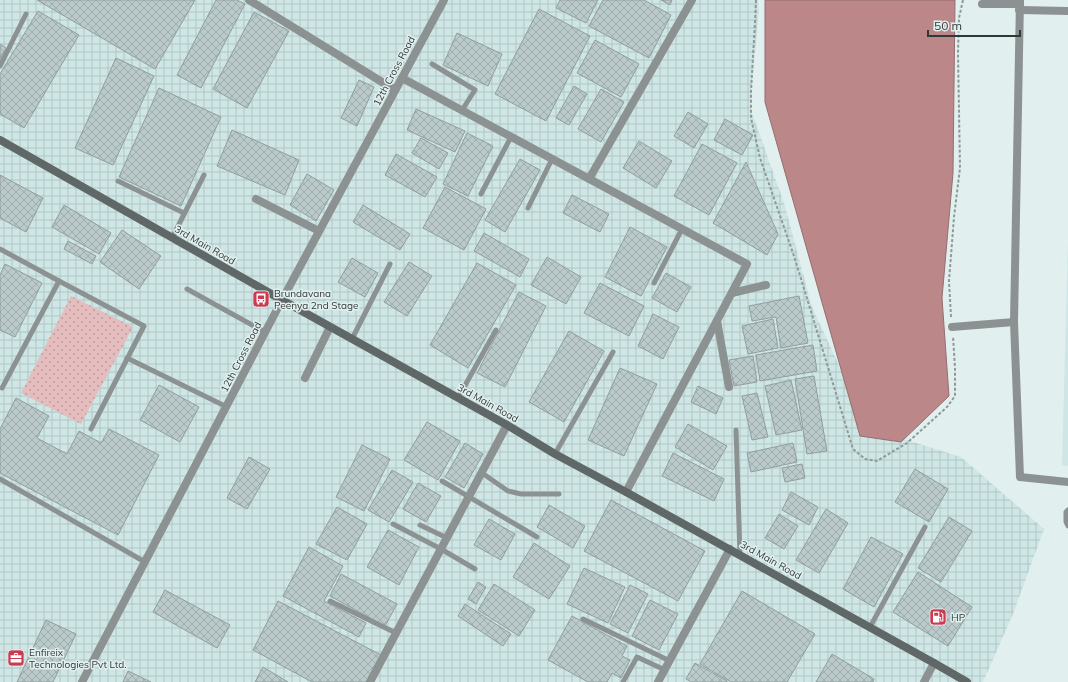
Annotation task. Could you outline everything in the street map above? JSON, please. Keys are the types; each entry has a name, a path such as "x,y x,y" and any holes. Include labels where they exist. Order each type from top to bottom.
{"main road":[{"name":"3rd Main Road","path":"0,140 555,454 934,662 966,682"}],"street":[{"path":"249,0 395,90"},
{"name":"12th Cross Road","path":"82,682 265,332 444,0"},
{"path":"589,179 692,0"},
{"path":"982,4 1020,5 1068,11"},
{"path":"1020,5 1014,322 1020,477 1068,482"},
{"path":"402,78 747,264 626,492"},
{"path":"256,199 319,231"},
{"path":"732,293 766,285"},
{"path":"717,321 729,387"},
{"path":"952,327 1014,322"},
{"path":"305,378 330,327"},
{"path":"370,682 507,426"},
{"path":"658,682 730,549"},
{"path":"924,682 934,662"}],"lane":[{"path":"0,66 26,14"},
{"path":"432,64 475,90 462,110"},
{"path":"481,194 511,137"},
{"path":"528,208 552,159"},
{"path":"172,238 204,174"},
{"path":"118,181 184,213"},
{"path":"654,283 682,229"},
{"path":"0,249 144,326 91,429"},
{"path":"352,339 390,264"},
{"path":"2,388 59,281"},
{"path":"187,289 265,332"},
{"path":"458,398 496,330"},
{"path":"555,454 613,352"},
{"path":"128,358 227,406"},
{"path":"736,430 740,555"},
{"path":"482,473 508,491 521,494 559,494"},
{"path":"0,479 145,562"},
{"path":"442,482 537,537"},
{"path":"1068,510 1066,512 1066,522 1068,526"},
{"path":"393,524 475,569"},
{"path":"420,525 447,538"},
{"path":"870,627 925,527"},
{"path":"330,601 396,633"},
{"path":"583,619 670,661"},
{"path":"623,682 637,657 665,670"}],"path":[{"path":"756,0 751,118 760,158 794,256 853,449 865,459 877,461 907,443 947,407 955,396 955,368 949,281 954,217 960,168 958,53 959,18 963,0"}],"shaded area":[{"path":"0,0 758,0 759,9 750,107 784,203 812,307 870,432 907,440 961,457 1044,529 1013,614 983,682 0,682"},
{"path":"765,0 955,0 953,173 942,298 949,396 901,442 860,436 765,102"},
{"path":"1068,241 1068,466 1062,465"},
{"path":"71,296 133,327 81,424 21,393"}],"building":[{"path":"37,0 195,0 155,69"},
{"path":"216,0 237,0 245,4 201,88 177,75"},
{"path":"560,0 598,0 586,23 556,8"},
{"path":"603,0 644,0 671,15 649,58 589,26"},
{"path":"661,0 672,0 670,5"},
{"path":"539,9 590,36 546,121 495,94"},
{"path":"38,11 79,35 24,128 0,114 0,74"},
{"path":"254,12 289,31 247,108 213,89"},
{"path":"457,33 502,54 488,86 443,65"},
{"path":"595,40 639,64 621,97 577,73"},
{"path":"0,44 6,48 0,59"},
{"path":"116,58 154,76 113,165 75,148"},
{"path":"359,80 374,87 357,126 341,118"},
{"path":"574,86 587,94 569,125 556,118"},
{"path":"159,88 221,117 181,206 119,177"},
{"path":"601,89 624,102 601,142 578,129"},
{"path":"416,109 465,131 455,152 407,130"},
{"path":"688,112 708,124 694,148 674,136"},
{"path":"725,119 753,135 742,155 714,140"},
{"path":"232,130 299,160 285,195 217,166"},
{"path":"467,133 493,146 468,196 443,184"},
{"path":"421,138 448,153 439,169 412,153"},
{"path":"639,141 672,161 656,188 623,168"},
{"path":"702,144 737,163 709,215 674,196"},
{"path":"396,154 437,177 425,197 385,175"},
{"path":"520,159 540,170 505,232 485,220"},
{"path":"746,162 778,234 767,255 713,223"},
{"path":"307,174 334,190 316,221 290,205"},
{"path":"0,175 43,198 26,232 0,218"},
{"path":"445,187 486,209 464,250 423,228"},
{"path":"572,195 609,214 600,232 563,213"},
{"path":"64,205 111,233 99,254 52,227"},
{"path":"363,205 410,234 400,250 353,222"},
{"path":"630,227 667,247 641,296 605,277"},
{"path":"122,230 161,256 139,289 100,262"},
{"path":"484,233 529,259 520,277 474,251"},
{"path":"68,241 96,256 92,264 64,249"},
{"path":"547,257 581,277 566,304 531,285"},
{"path":"352,258 378,273 365,297 338,282"},
{"path":"409,262 432,276 407,316 384,302"},
{"path":"477,263 516,285 468,368 430,345"},
{"path":"5,264 42,283 15,337 0,330 0,275"},
{"path":"666,273 691,287 677,312 652,298"},
{"path":"600,283 644,306 629,336 584,313"},
{"path":"519,292 546,306 505,387 477,373"},
{"path":"799,296 808,343 781,348 776,317 752,321 749,306"},
{"path":"653,314 679,327 663,359 638,346"},
{"path":"773,319 778,348 748,354 742,326"},
{"path":"569,331 604,351 564,422 529,402"},
{"path":"813,345 817,371 760,381 756,355"},
{"path":"753,356 757,382 734,386 729,360"},
{"path":"620,368 657,384 624,456 588,440"},
{"path":"814,376 827,451 807,454 795,379"},
{"path":"791,380 802,430 776,435 765,386"},
{"path":"159,385 199,407 180,442 140,420"},
{"path":"698,386 723,398 716,414 691,402"},
{"path":"757,393 768,437 752,440 742,396"},
{"path":"16,398 49,416 37,438 67,454 79,431 101,443 109,429 159,455 118,535 0,473 0,429"},
{"path":"427,422 460,441 438,480 404,460"},
{"path":"688,424 727,446 713,470 675,447"},
{"path":"465,443 483,454 464,488 445,477"},
{"path":"793,443 797,462 751,472 747,453"},
{"path":"362,445 390,459 364,511 336,497"},
{"path":"673,453 724,479 714,501 662,476"},
{"path":"249,457 270,469 247,509 227,498"},
{"path":"802,464 805,478 785,482 782,468"},
{"path":"915,469 948,489 929,522 895,502"},
{"path":"392,470 413,482 389,522 368,510"},
{"path":"418,483 441,496 426,522 403,509"},
{"path":"791,492 818,507 809,525 782,510"},
{"path":"611,500 705,551 678,601 584,551"},
{"path":"549,505 585,526 573,548 537,527"},
{"path":"337,507 367,524 347,560 316,544"},
{"path":"826,509 848,523 819,573 796,560"},
{"path":"779,514 798,526 784,549 765,538"},
{"path":"949,517 972,531 941,582 918,568"},
{"path":"489,519 515,534 501,560 474,545"},
{"path":"388,530 419,547 399,585 367,567"},
{"path":"871,537 903,554 874,607 843,589"},
{"path":"534,543 570,566 549,599 513,577"},
{"path":"309,547 343,566 324,601 366,623 359,637 283,596"},
{"path":"584,568 625,587 608,623 567,604"},
{"path":"918,572 972,607 948,646 893,612"},
{"path":"341,574 397,604 385,626 330,596"},
{"path":"478,582 486,587 476,604 468,599"},
{"path":"494,584 535,610 519,636 478,610"},
{"path":"630,585 648,594 628,633 610,624"},
{"path":"165,590 230,625 217,648 153,612"},
{"path":"742,591 815,634 787,682 731,682 700,664"},
{"path":"650,600 678,614 659,650 632,636"},
{"path":"278,601 381,655 366,682 312,682 253,650"},
{"path":"465,604 511,634 503,646 458,616"},
{"path":"572,616 627,646 622,656 630,660 621,678 612,673 607,682 588,682 548,660"},
{"path":"46,620 76,634 53,682 17,682"},
{"path":"832,654 874,679 873,682 816,682"},
{"path":"695,663 727,682 691,682 686,679"},
{"path":"263,667 288,682 255,682"},
{"path":"128,671 151,682 123,682"}],"place":[{"name":"Brundavana Peenya 2nd Stage","path":"261,299"},
{"name":"HP","path":"938,617"},
{"name":"Enfireix Technologies Pvt Ltd.","path":"16,658"}]}
